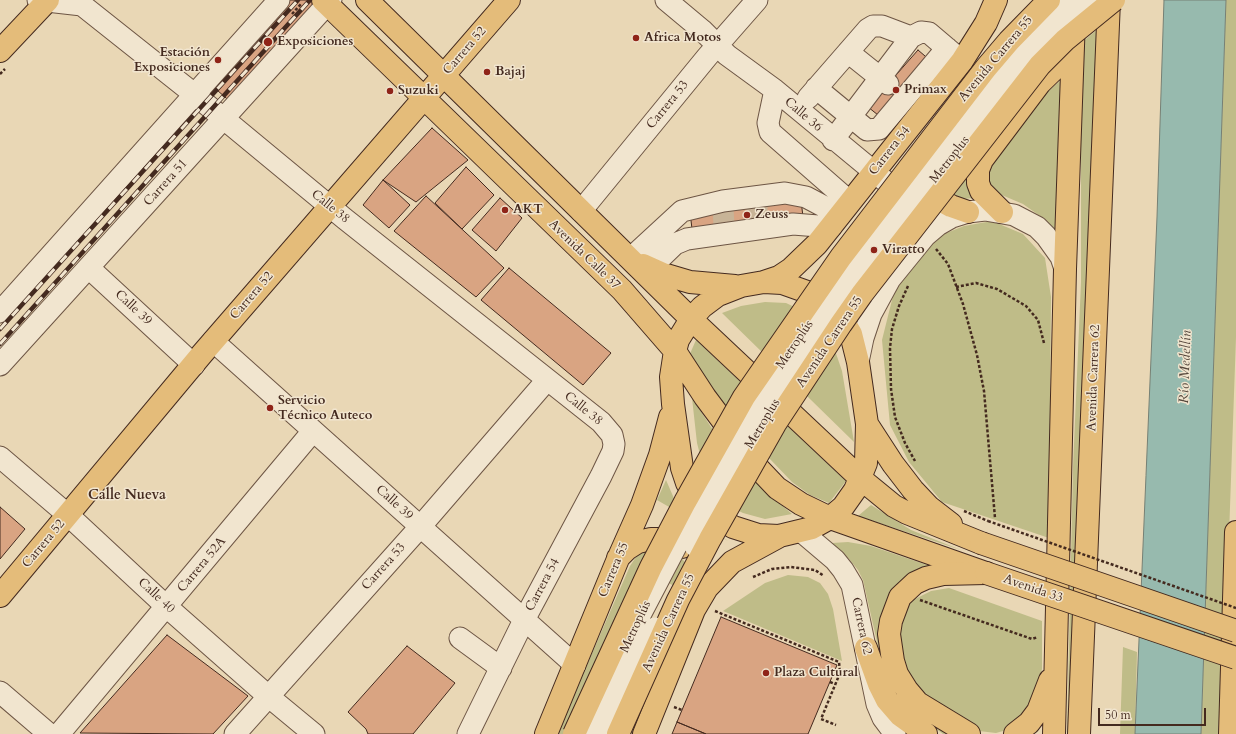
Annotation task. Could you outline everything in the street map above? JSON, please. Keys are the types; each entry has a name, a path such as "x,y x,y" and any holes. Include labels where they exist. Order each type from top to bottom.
{"main road":[{"path":"0,51 45,0"},
{"path":"366,0 581,210 642,266 691,319 861,479"},
{"name":"Carrera 52","path":"0,596 329,206 509,0"},
{"name":"Carrera 54","path":"764,282 779,277 800,262 840,215 901,138 900,93 954,54 986,23 996,0"},
{"name":"Avenida Carrera 55","path":"574,734 650,567 744,397 841,256 986,68 1008,41 1049,0"},
{"path":"1054,734 1065,269 1075,0"},
{"name":"Avenida Carrera 55","path":"618,734 678,600 710,539 775,424 841,324 871,282 1040,65 1065,40 1114,0"},
{"name":"Avenida Calle 37","path":"327,1 424,99 622,290 675,351 719,415 767,478 788,496 830,518"},
{"name":"Avenida Carrera 62","path":"1079,734 1109,11"},
{"path":"1002,212 981,191 978,182 978,170 982,160 1040,83 1072,52"},
{"path":"901,138 911,170 922,185 940,200 968,212"},
{"path":"642,266 690,282 707,285 741,286"},
{"path":"764,282 782,283 800,288 826,303 838,314 851,334 858,362 867,424 868,455 861,479 843,507 830,518 802,532 779,536 758,535 733,527 709,511 698,500 687,483 682,468 673,404 671,377 678,340 691,319 702,307 718,295 741,286 764,282"},
{"name":"Carrera 55","path":"546,734 652,480 673,404"},
{"path":"867,424 893,464 922,500 946,521 981,543"},
{"name":"Avenida 33","path":"861,479 894,506 933,525 1236,631"},
{"name":"Avenida 33","path":"830,518 1236,658"},
{"path":"1230,734 1236,532"},
{"path":"644,734 706,606 717,576 732,562 779,536"},
{"path":"618,559 627,549 638,542 651,539 665,539 677,544 688,552 698,569 706,606"},
{"path":"969,734 918,703 907,690 897,674 893,661 889,634 891,621 900,597 915,583 926,578 943,574 986,573"},
{"path":"866,648 879,684 887,700 900,715 926,734"},
{"path":"1015,734 1029,723 1038,710 1056,663"}],"street":[{"name":"Calle 38","path":"45,0 82,6 224,119 329,206 601,422 612,436"},
{"path":"0,312 195,96 279,0"},
{"name":"Calle 36","path":"666,0 727,55 775,90 797,110 896,190 905,203 924,245"},
{"name":"Carrera 53","path":"581,210 756,0"},
{"name":"Metroplús","path":"588,734 637,621 705,491 801,334 908,188 1016,50 1046,20 1069,0"},
{"name":"Metroplus","path":"605,734 693,549 743,457 796,369 835,312 895,232 1021,70 1047,42 1094,0"},
{"name":"Carrera 51","path":"0,365 224,119 327,1"},
{"path":"797,110 868,29 873,26 882,26 911,37 921,32 929,33 954,54"},
{"path":"816,88 867,130 879,129 900,93 911,37"},
{"path":"848,52 900,93"},
{"path":"775,90 768,123 770,132 840,215"},
{"path":"834,140 850,117 900,93"},
{"path":"642,266 675,244 687,239 723,217 757,213 785,193 806,197 840,215"},
{"path":"858,362 863,338 880,296 924,245 938,225 952,217 968,212 985,210 1014,215 1037,227 1054,246 1065,269"},
{"path":"642,266 682,211 723,217 757,213 793,224 840,215"},
{"name":"Calle 39","path":"89,268 194,365"},
{"name":"Calle 39","path":"213,342 575,665"},
{"name":"Carrera 53","path":"235,734 420,527 547,380"},
{"name":"Carrera 52A","path":"58,734 167,607 314,431"},
{"name":"Carrera 54","path":"468,734 524,620 610,458 614,444 612,436"},
{"name":"Calle 40","path":"0,457 68,514 167,607 268,696 314,734"},
{"name":"Carrera 62","path":"802,532 835,560 848,578 854,591 877,704 883,718 895,734"},
{"path":"460,638 501,668"},
{"path":"0,692 49,734"}],"path":[{"path":"924,245 948,264 977,355 984,391 995,518"},
{"path":"956,287 976,283 997,289 1026,306 1038,320 1046,347"},
{"path":"908,285 899,306 892,329 890,348 891,389 895,417 905,443 917,464"},
{"path":"962,510 988,521 1236,608"},
{"path":"753,577 772,569 791,567 815,570 826,577"},
{"path":"915,596 923,602 1032,639 1044,635"},
{"path":"706,606 840,662 840,673 821,719 836,725"},
{"path":"830,682 835,684"},
{"path":"674,707 682,710"}],"shaded area":[{"path":"1226,0 1236,0 1236,337 1222,734 1201,734"},
{"path":"1098,29 1067,734 1073,467 1081,282 1081,43"},
{"path":"1061,80 1058,235 1040,216 1023,204 991,189 988,181 989,172 997,155 1040,98"},
{"path":"976,163 976,198 947,200"},
{"path":"992,221 1023,234 1045,258 1051,297 1049,538 942,502 909,462 890,425 882,340 893,296 917,254 934,238 964,226"},
{"path":"765,302 786,303 801,310 829,333 842,371 854,442 722,313 741,306"},
{"path":"696,340 846,481 829,503 810,495 792,482 747,435 689,356"},
{"path":"692,398 711,427 736,459 764,490 792,514 765,519 743,513 729,506 705,474 697,443"},
{"path":"666,480 676,503 728,541 657,500"},
{"path":"871,505 911,530 961,550 858,516"},
{"path":"848,542 871,546 933,567 909,577 891,675 951,734 943,734 904,705 885,677 863,580 858,570 849,559 832,543"},
{"path":"657,545 671,550 682,558 692,574 695,586 693,596 635,734 629,734 689,594 641,568 618,613 566,734 557,734 630,566 638,554 647,547"},
{"path":"788,575 808,577 820,583 828,594 833,609 842,661 723,611 765,583"},
{"path":"949,588 1042,621 1042,669 1035,701 1010,729 996,733 979,731 922,695 907,674 897,631 904,608 915,599 931,591"},
{"path":"1123,647 1137,652 1135,734 1120,734"}],"water":[{"name":"Río Medellín","path":"1164,0 1226,0 1201,734 1135,734 1157,217"}],"building":[{"name":"Exposiciones","path":"283,0 327,0 234,105 209,83"},
{"name":"Primax","path":"918,50 932,62 883,119 868,107"},
{"path":"432,128 468,160 416,202 383,180"},
{"path":"466,167 494,195 462,229 435,203"},
{"path":"383,180 410,205 389,228 363,205"},
{"path":"426,196 504,268 476,297 394,231"},
{"path":"500,198 522,218 496,251 472,230"},
{"name":"Zeuss","path":"801,200 803,217 692,229 690,212"},
{"path":"509,268 611,353 583,385 481,300"},
{"path":"0,507 25,529 0,559"},
{"name":"Plaza Cultural","path":"721,617 837,665 808,734 706,734 677,722"},
{"path":"167,635 248,696 213,734 80,733"},
{"path":"407,646 455,683 413,734 368,734 366,729 348,712"},
{"path":"677,722 706,734 672,734"}],"tunnel":[{"path":"757,204 757,222"},
{"path":"723,208 724,226"}],"railway":[{"path":"0,329 298,0"},
{"path":"0,344 310,0"}],"place":[{"name":"Africa Motos","path":"636,38"},
{"name":"Exposiciones","path":"268,42"},
{"name":"Estación Exposiciones","path":"218,60"},
{"name":"Bajaj","path":"487,72"},
{"name":"Primax","path":"896,90"},
{"name":"Suzuki","path":"390,91"},
{"name":"AKT","path":"505,210"},
{"name":"Zeuss","path":"747,215"},
{"name":"Viratto","path":"874,250"},
{"name":"Servicio Técnico Auteco","path":"270,408"},
{"name":"Plaza Cultural","path":"766,673"}],"district":[{"name":"Calle Nueva","path":"127,496"}]}
